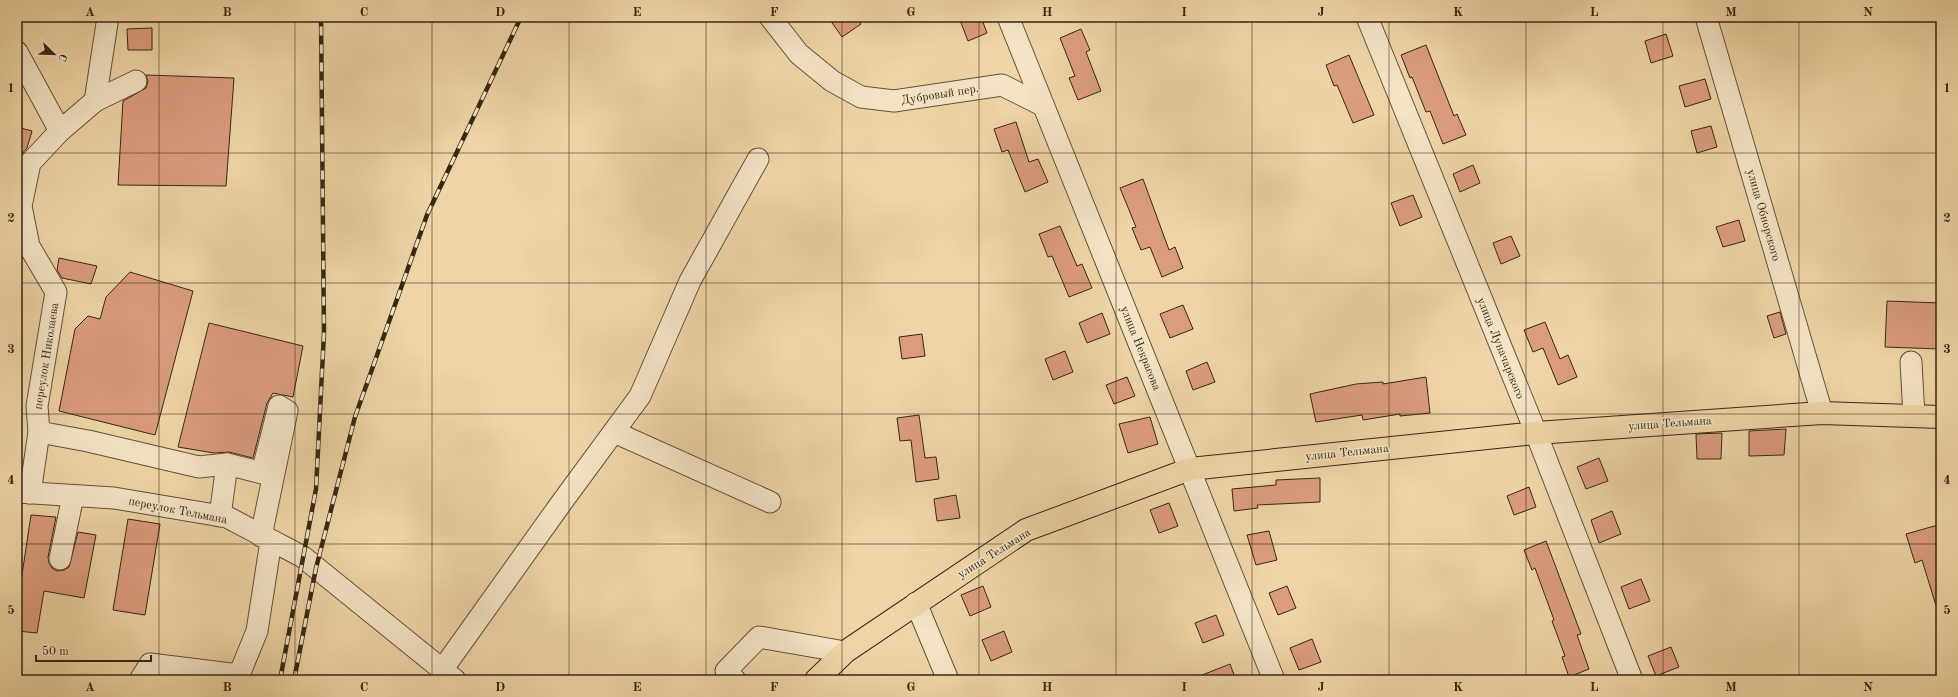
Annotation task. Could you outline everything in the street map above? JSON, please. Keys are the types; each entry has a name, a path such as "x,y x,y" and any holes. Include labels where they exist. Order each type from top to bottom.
{"main road":[{"name":"улица Тельмана","path":"816,680 845,652 1026,530 1190,469 1536,433 1822,413 1914,416 1940,421"}],"street":[{"path":"96,101 108,17"},
{"name":"Дубровый пер.","path":"770,17 799,54 832,81 861,97 894,101 1002,85 1042,104"},
{"name":"улица Некрасова","path":"1008,17 1274,680"},
{"name":"улица Луначарского","path":"1367,17 1536,433 1632,680"},
{"name":"улица Обнорского","path":"1706,17 1822,413"},
{"path":"17,52 60,131"},
{"name":"переулок Николаева","path":"21,495 39,432 37,406 56,292 29,246 19,202 30,163 60,131 96,101 136,81"},
{"path":"447,676 640,396 690,281 758,159"},
{"path":"1911,362 1914,416"},
{"path":"39,432 199,468 227,464 262,473 279,406 288,411 266,538 258,631 240,675 150,664 140,680"},
{"path":"614,432 770,502"},
{"path":"220,516 227,464"},
{"name":"переулок Тельмана","path":"21,495 114,498 227,517 303,557 447,676"},
{"path":"60,559 73,496"},
{"path":"916,603 948,680"},
{"path":"735,680 726,671 759,637 845,652"}],"building":[{"path":"828,17 856,17 861,24 842,37"},
{"path":"967,17 981,17 987,33 968,41 960,20"},
{"path":"152,28 152,50 128,50 127,29"},
{"path":"1081,29 1090,50 1086,52 1101,91 1078,100 1069,78 1075,76 1060,38"},
{"path":"1666,34 1673,56 1651,63 1645,41"},
{"path":"1426,45 1454,116 1457,114 1466,135 1443,144 1430,111 1426,112 1412,77 1410,78 1401,55"},
{"path":"1349,55 1374,115 1353,123 1337,85 1334,86 1326,65"},
{"path":"146,75 234,78 226,186 118,185 123,101 146,88 148,81"},
{"path":"1705,79 1711,99 1685,107 1679,86"},
{"path":"1016,122 1029,162 1038,159 1048,182 1025,192 1008,150 1002,152 994,129"},
{"path":"1711,126 1717,147 1697,153 1691,131"},
{"path":"17,127 32,131 27,148 21,155 17,167"},
{"path":"1473,165 1480,183 1460,192 1453,174"},
{"path":"1143,179 1169,250 1175,247 1183,268 1162,277 1150,247 1141,250 1132,228 1136,227 1120,188"},
{"path":"1413,195 1422,217 1400,226 1391,203"},
{"path":"1739,220 1745,241 1723,247 1716,227"},
{"path":"1060,226 1077,266 1082,264 1092,288 1069,297 1052,256 1048,257 1039,234"},
{"path":"1511,236 1520,256 1501,264 1493,243"},
{"path":"59,258 97,266 91,284 62,278 57,270"},
{"path":"130,272 193,291 155,435 59,411 75,329 88,316 100,319 106,297"},
{"path":"1887,301 1941,303 1940,349 1885,347"},
{"path":"1183,305 1193,329 1170,338 1160,314"},
{"path":"1780,312 1786,334 1774,338 1767,316"},
{"path":"1102,313 1110,334 1087,343 1079,323"},
{"path":"1545,322 1560,359 1568,355 1577,377 1558,385 1543,348 1533,352 1524,330"},
{"path":"209,323 303,346 293,397 273,393 267,403 253,458 229,452 214,453 178,447"},
{"path":"922,334 925,356 902,359 899,337"},
{"path":"1065,351 1073,372 1053,380 1045,359"},
{"path":"1207,362 1215,382 1193,390 1186,371"},
{"path":"1127,377 1135,396 1114,404 1106,385"},
{"path":"1426,377 1430,413 1400,416 1400,414 1363,420 1362,415 1316,422 1310,394 1356,384 1383,382 1383,384"},
{"path":"919,415 925,458 936,457 939,479 916,482 911,440 900,441 897,418"},
{"path":"1150,417 1158,444 1128,453 1119,424"},
{"path":"1786,429 1784,455 1749,456 1749,431"},
{"path":"1722,433 1721,459 1697,459 1696,434"},
{"path":"1599,458 1608,481 1586,489 1577,467"},
{"path":"1320,478 1320,502 1257,505 1258,508 1234,511 1232,489 1276,485 1276,480"},
{"path":"1529,487 1536,507 1514,515 1507,496"},
{"path":"956,495 960,518 937,521 934,499"},
{"path":"1169,503 1178,526 1159,533 1150,510"},
{"path":"1612,511 1621,534 1599,543 1591,520"},
{"path":"31,515 56,517 48,557 52,568 57,571 64,570 69,567 78,532 96,535 84,598 44,591 37,633 17,631 17,608"},
{"path":"128,519 160,524 145,615 113,610"},
{"path":"1938,525 1941,537 1941,612 1938,612 1922,560 1915,563 1906,534"},
{"path":"1269,531 1277,560 1256,565 1247,535"},
{"path":"1546,541 1581,634 1577,635 1589,669 1569,677 1562,657 1565,656 1552,621 1554,620 1535,568 1532,570 1524,550"},
{"path":"1641,579 1650,601 1629,609 1621,587"},
{"path":"983,586 991,607 970,616 961,595"},
{"path":"1287,586 1296,608 1278,615 1269,593"},
{"path":"1216,615 1224,635 1203,643 1195,623"},
{"path":"1004,631 1012,652 991,661 982,640"},
{"path":"1312,639 1321,662 1299,670 1290,648"},
{"path":"1671,647 1679,667 1656,676 1648,656"},
{"path":"1230,664 1236,680 1192,680 1192,679"}],"railway":[{"path":"280,680 316,489 324,333 321,17"},
{"path":"294,680 316,568 355,417 427,215 521,17"}]}
